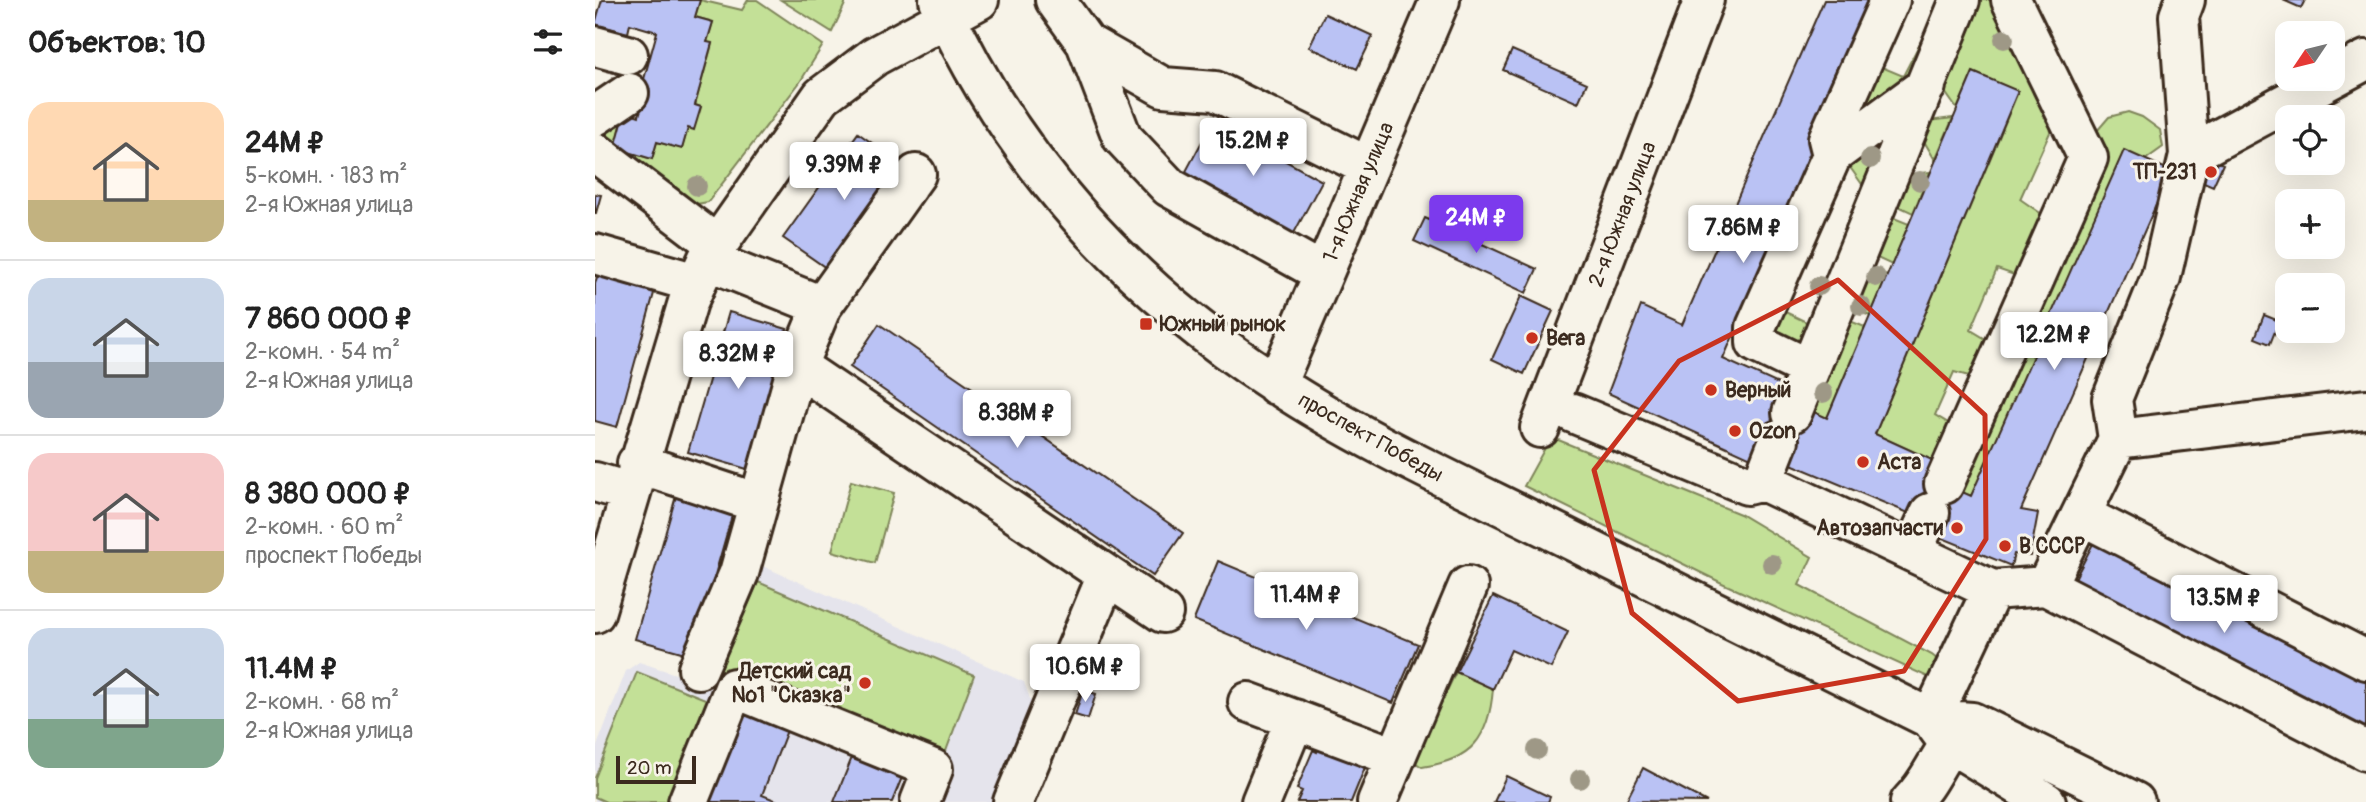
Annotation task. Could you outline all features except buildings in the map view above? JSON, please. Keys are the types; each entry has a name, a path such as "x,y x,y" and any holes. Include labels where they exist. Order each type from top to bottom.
{"street":[{"path":"1055,0 1086,43 1122,136 1169,187 1323,273"},
{"name":"1-я Южная улица","path":"1276,385 1440,0"},
{"name":"2-я Южная улица","path":"1703,0 1649,144 1557,421 1747,485 1763,481"},
{"path":"1832,155 1828,139 1890,0"},
{"path":"1960,0 1763,481 1992,590 2046,586 2366,751"},
{"path":"1912,552 2088,158 2011,0"},
{"path":"2046,586 2118,439 2112,399 2161,277 2189,155 2179,2"},
{"path":"595,613 621,479 706,263 822,96 875,56 955,6"},
{"name":"проспект Победы","path":"955,6 1007,126 1043,176 1081,219 1162,301 1276,385 1382,446 1950,728 2135,802"},
{"path":"1086,43 1163,87 1215,91 1369,167"},
{"path":"2189,155 2366,61"},
{"path":"1810,369 1756,343 1756,327 1832,155 1926,86"},
{"path":"595,116 629,93"},
{"path":"595,152 706,263"},
{"path":"698,669 739,573 797,366 822,306 916,174"},
{"path":"595,254 706,263 822,306"},
{"path":"797,366 1163,613"},
{"path":"2118,439 2366,409"},
{"path":"621,479 758,503"},
{"path":"2081,515 2366,660"},
{"path":"1013,802 1107,575"},
{"path":"1377,802 1468,586"},
{"path":"1910,802 1920,792 1950,728 1992,590"},
{"path":"688,802 734,688 933,769 920,802"},
{"path":"1248,702 1395,757"},
{"path":"1261,802 1295,719"},
{"name":"проспект Победы","path":"1950,728 2046,802"}],"highlighted area":[{"path":"1838,280 1985,415 1986,539 1904,671 1738,701 1632,613 1594,470 1679,361"}],"shaded area":[{"name":"Детский сад №1 \"Сказка\"","path":"758,564 1024,682 1035,713 1001,802 595,802 595,751 626,671 639,662 706,684"}],"green space":[{"path":"700,0 742,10 748,0 757,0 823,45 800,82 708,202 691,205 605,142 606,125 625,111 615,148 652,159 657,142 682,148 688,128 700,107 695,105 712,44 707,42 713,22 695,17"},
{"path":"781,0 845,0 845,4 832,32"},
{"path":"1968,0 2000,0 2056,119 2020,199 2049,219 2023,278 1997,269 1971,330 1994,344 1980,379 1954,372 1935,415 1958,429 1943,465 1875,434 2018,92 1973,72 1957,109 1938,82"},
{"path":"1921,41 1926,41 1920,76 1841,138 1870,62 1903,76"},
{"path":"2128,112 2142,117 2160,130 2163,147 2145,160 1971,496 1951,487 2090,139 2109,117"},
{"path":"1953,118 1935,160 1918,131 1921,122"},
{"path":"1890,122 1864,187 1842,156"},
{"path":"1930,172 1913,213 1898,206 1890,198 1899,176"},
{"path":"1881,218 1894,218 1909,224 1892,265 1877,258 1870,246"},
{"path":"1872,270 1887,276 1870,316 1845,306 1858,274"},
{"path":"1779,309 1819,328 1811,346 1762,334"},
{"path":"1840,317 1865,327 1827,418 1803,407"},
{"path":"1551,437 1740,514 1812,557 1799,585 1932,655 1938,660 1930,678 1722,583 1524,486"},
{"path":"851,481 894,493 875,563 832,551"},
{"path":"758,582 974,675 942,762 719,671"},
{"path":"637,672 713,702 674,802 606,802 595,797 595,778"},
{"path":"1456,672 1493,689 1487,721 1475,744 1465,752 1454,759 1422,767 1413,761"}],"place":[{"name":"ТП-231","path":"2211,172"},
{"name":"Южный рынок","path":"1146,324"},
{"name":"Вега","path":"1532,338"},
{"name":"Верный","path":"1711,390"},
{"name":"Ozon","path":"1735,431"},
{"name":"Аста","path":"1863,462"},
{"name":"Автозапчасти","path":"1957,528"},
{"name":"В СССР","path":"2005,546"},
{"name":"Детский сад №1 \"Сказка\"","path":"865,683"}]}
